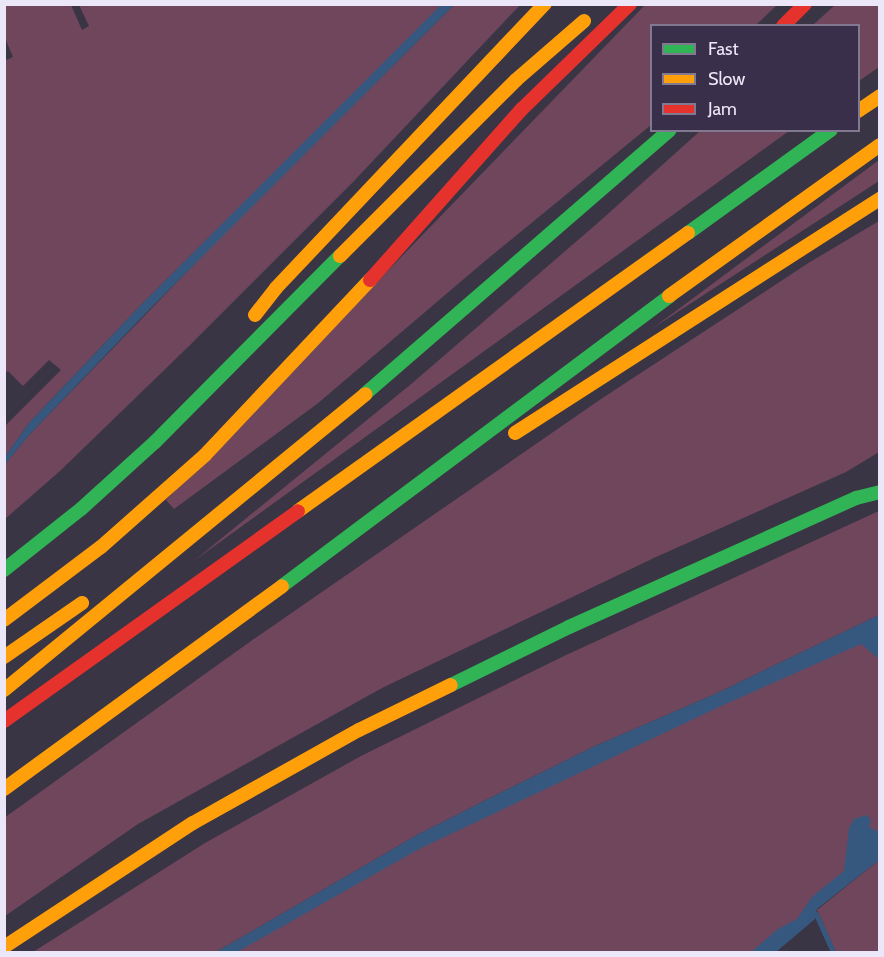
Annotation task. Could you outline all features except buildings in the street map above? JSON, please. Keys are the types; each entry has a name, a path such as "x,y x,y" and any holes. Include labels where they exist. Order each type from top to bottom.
{"highway":[{"path":"248,324 276,288 544,4"},
{"path":"4,620 101,547 228,432 342,312 522,109 630,4"},
{"path":"785,24 805,4"},
{"path":"4,570 81,509 155,442 516,80 579,24 595,14"},
{"path":"860,110 879,96"},
{"path":"4,690 477,300 668,132"},
{"path":"4,721 828,132"},
{"path":"4,789 356,532 601,345 879,146"},
{"path":"507,438 618,369 755,277 879,199"},
{"path":"155,442 233,342"},
{"path":"356,532 487,451"},
{"path":"856,498 879,480"},
{"path":"4,947 183,830 359,730 508,655 856,498 879,492"},
{"path":"119,577 243,495"},
{"path":"4,657 91,596"}],"shaded area":[{"path":"5,5 71,5 82,30 89,26 79,5 442,5 139,307 29,423 5,457 6,425 61,370 49,360 23,386 8,371 5,373 4,61 13,57 5,38"},
{"path":"454,5 520,5 354,181 188,347 60,471 5,519 5,464 29,435 213,245"},
{"path":"645,5 777,5 757,24 650,24 650,126 485,261 317,404 174,509 166,500"},
{"path":"835,5 879,5 879,67 860,80 860,24 814,24"},
{"path":"699,132 788,132 195,560 410,385 600,221"},
{"path":"879,160 879,181 653,328"},
{"path":"879,221 879,452 846,472 656,557 382,688 138,824 5,916 4,818 251,641 601,399 810,262"},
{"path":"879,511 879,615 715,694 595,746 417,835 216,952 33,952 205,843 361,756 564,656"},
{"path":"879,627 879,848 762,952 226,952 435,834"},
{"path":"879,860 879,952 836,952 817,910"}],"water":[{"path":"442,4 454,5 145,314 29,435 5,464 5,457 29,423 139,307"},
{"path":"879,615 879,659 861,644 721,706 419,849 237,952 216,952 417,835 595,746 715,694"},
{"path":"866,815 871,820 869,827 879,832 879,860 817,909 815,919 776,952 751,952 778,929 797,919 812,897 844,871 849,828 854,819"}],"waterway":[{"path":"816,914 833,952"}],"traffic: fast":[{"path":"365,394 668,132"},
{"path":"688,233 828,132"},
{"path":"4,570 81,509 155,442 340,256"},
{"path":"282,586 669,296"},
{"path":"451,685 569,627 856,498 880,492"}],"traffic: slow":[{"path":"255,315 276,288 545,4"},
{"path":"340,256 516,80 584,21"},
{"path":"860,110 880,96"},
{"path":"669,296 880,145"},
{"path":"515,433 880,199"},
{"path":"298,511 688,233"},
{"path":"4,620 101,547 205,455 370,280"},
{"path":"4,690 365,394"},
{"path":"4,789 282,586"},
{"path":"4,657 82,603"},
{"path":"4,947 193,823 359,730 451,685"}],"traffic: jam":[{"path":"370,280 522,109 630,4"},
{"path":"785,24 805,4"},
{"path":"4,721 298,511"}]}
